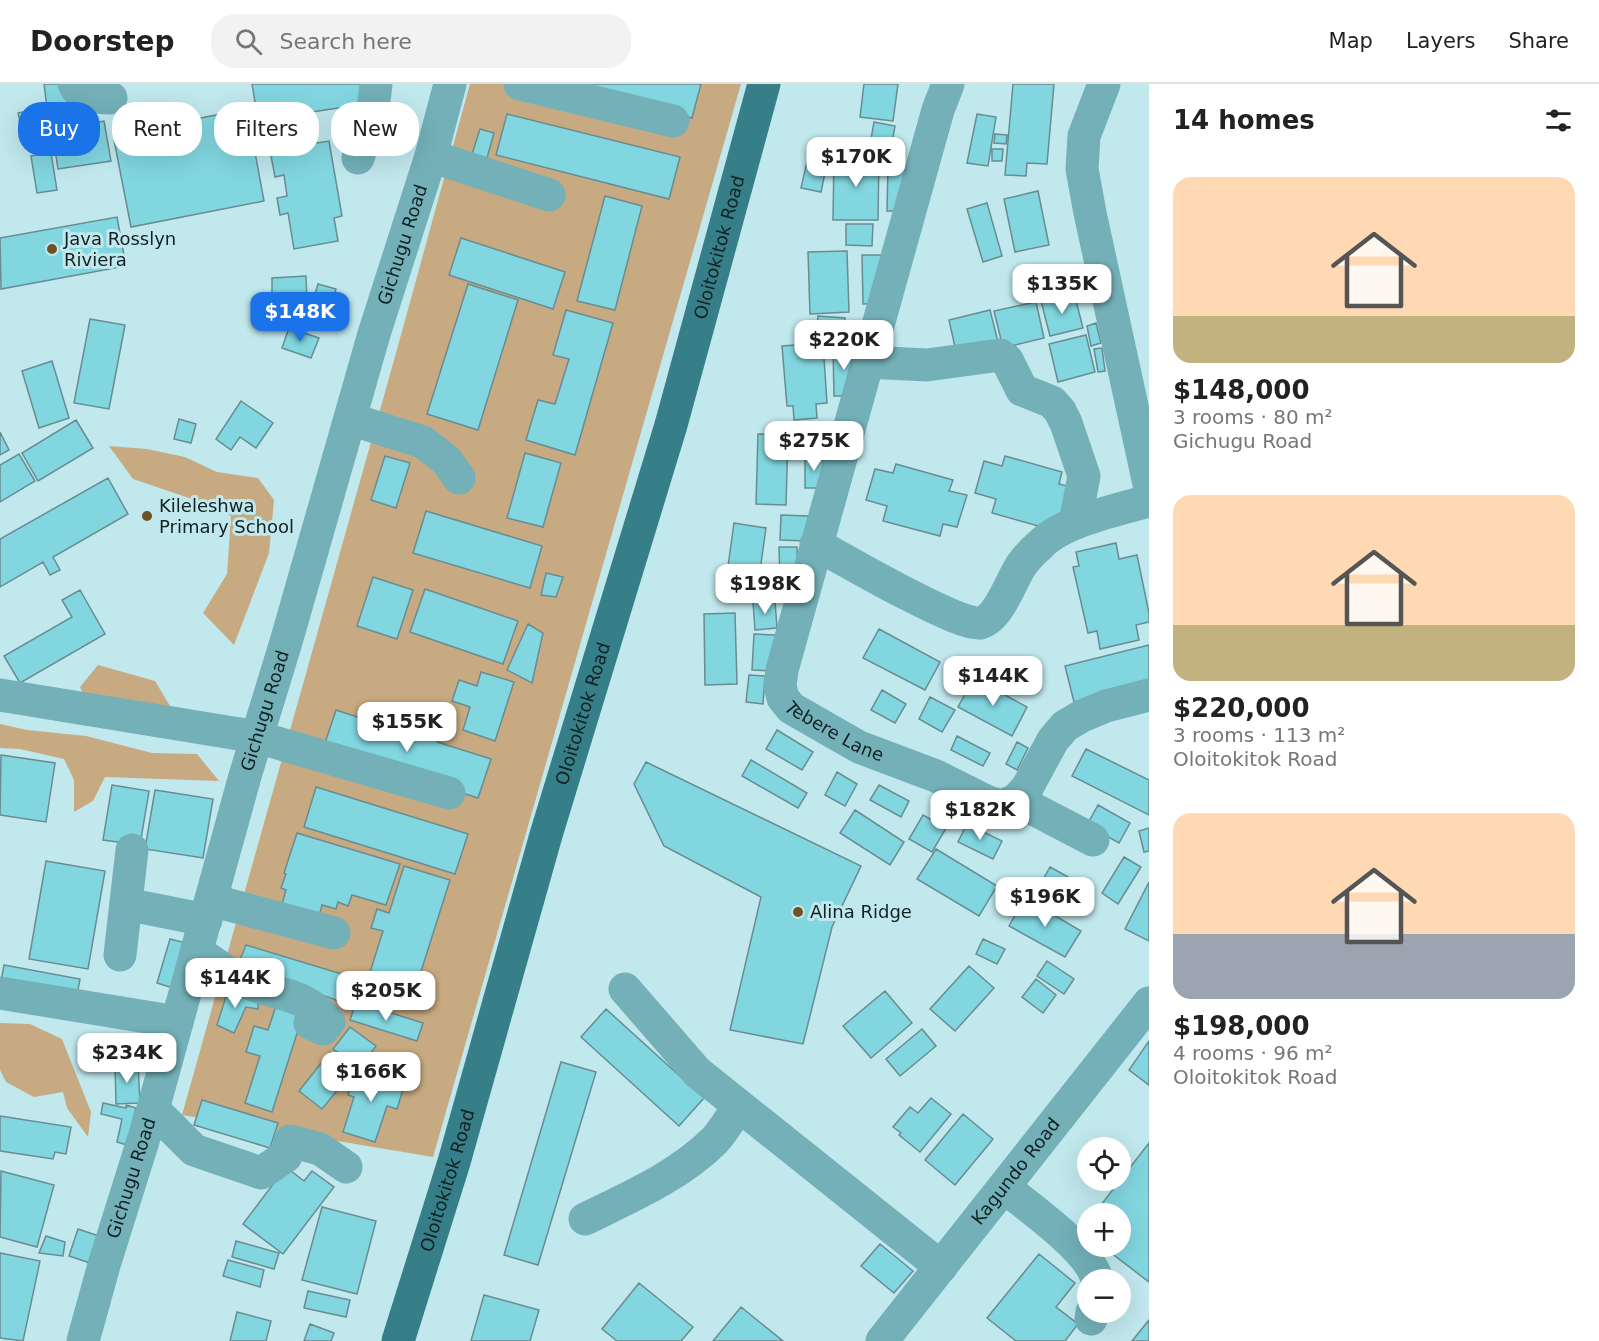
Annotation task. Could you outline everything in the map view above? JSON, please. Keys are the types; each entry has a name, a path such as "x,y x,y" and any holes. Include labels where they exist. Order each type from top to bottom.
{"main road":[{"name":"Oloitokitok Road","path":"398,1341 454,1162 546,835 671,425 764,84"}],"street":[{"path":"74,84 80,94 86,97 111,98"},
{"path":"358,158 372,117 376,84"},
{"name":"Gichugu Road","path":"83,1341 104,1265 153,1109 257,737 374,334 431,156 450,84"},
{"path":"520,84 673,121"},
{"name":"Tebere Lane","path":"948,84 938,110 816,544 782,670 780,686 783,699 791,708 859,747 936,777 988,802 1002,806 1016,800"},
{"path":"1104,84 1084,136 1082,169 1149,484"},
{"path":"431,156 549,195"},
{"path":"867,362 927,365 1000,355 1007,360 1022,390 1052,402 1066,423 1084,476 1075,523"},
{"path":"350,419 423,442 446,460 459,478"},
{"path":"816,544 917,599 968,622 978,623 995,612 1020,567 1041,542 1075,523 1149,501"},
{"path":"0,695 257,737 449,793"},
{"path":"1093,840 1016,800 1027,788 1053,740 1065,726 1106,706 1149,695"},
{"path":"120,955 132,849"},
{"path":"126,904 209,910 334,933"},
{"path":"198,952 245,982 292,995 308,1002 330,1022 323,1029 310,1023"},
{"path":"626,989 697,1072 941,1267"},
{"path":"0,993 177,1022"},
{"name":"Kagundo Road","path":"882,1341 1149,1003"},
{"path":"585,1219 633,1196 682,1168 715,1140 739,1107"},
{"path":"153,1109 194,1150 261,1173 286,1156 290,1141 320,1149 346,1167"},
{"path":"1004,1187 1076,1247 1093,1269"}],"shaded area":[{"path":"470,84 741,84 433,1157 182,1115"},
{"path":"109,446 147,449 185,457 217,472 258,478 274,500 269,553 234,645 203,613 227,574 231,516 189,498 133,479"},
{"path":"98,665 155,681 170,706 141,729 96,721 80,687"},
{"path":"0,724 27,730 86,736 152,753 197,754 219,781 105,777 93,801 74,812 74,780 64,759 20,749 0,748"},
{"path":"0,1023 30,1024 62,1039 91,1112 88,1137 67,1108 63,1092 34,1097 6,1082 0,1070"}],"building":[{"path":"44,84 65,84 68,102 46,102"},
{"path":"252,84 370,84 372,102 331,102 331,109 319,111 319,102 255,102"},
{"path":"557,84 701,84 692,118"},
{"path":"864,84 898,84 893,121 860,117"},
{"path":"1013,84 1054,84 1047,164 1027,163 1026,176 1005,175"},
{"path":"507,114 680,157 669,199 496,155"},
{"path":"977,114 996,117 988,166 967,163"},
{"path":"214,115 214,156 256,156 264,201 131,227 117,156 202,156 202,118"},
{"path":"104,121 111,161 58,169 56,156 100,156 100,122"},
{"path":"874,122 895,126 891,149 870,145"},
{"path":"480,129 494,133 487,158 472,154"},
{"path":"995,134 1007,135 1006,144 994,143"},
{"path":"812,140 831,144 821,192 801,188"},
{"path":"329,141 342,216 334,218 338,241 294,249 288,213 280,215 277,198 287,196 284,175 275,177 271,156 319,156 319,143"},
{"path":"992,149 1003,149 1002,161 992,161"},
{"path":"31,156 51,156 57,190 37,193"},
{"path":"834,156 879,156 878,220 833,220"},
{"path":"888,166 906,166 905,211 887,211"},
{"path":"1038,191 1049,245 1015,252 1004,199"},
{"path":"605,196 642,206 615,310 577,301"},
{"path":"987,203 1002,256 983,262 967,209"},
{"path":"117,217 126,266 1,289 0,238"},
{"path":"846,224 873,224 872,246 846,245"},
{"path":"461,238 565,272 553,309 449,275"},
{"path":"847,251 849,312 810,314 808,252"},
{"path":"862,255 881,255 882,303 863,304"},
{"path":"306,276 307,301 272,303 272,278"},
{"path":"318,284 336,289 326,325 307,321"},
{"path":"468,284 518,300 478,430 427,414"},
{"path":"1074,293 1083,328 1050,336 1041,301"},
{"path":"1036,302 1044,338 1003,348 994,311"},
{"path":"566,310 613,323 575,455 526,440 538,400 555,404 569,359 553,355"},
{"path":"990,310 999,346 957,356 949,320"},
{"path":"818,316 845,318 843,339 816,337"},
{"path":"90,319 125,325 109,409 74,403"},
{"path":"1096,323 1101,343 1091,346 1087,326"},
{"path":"289,328 319,338 311,358 282,348"},
{"path":"1086,335 1095,372 1058,382 1049,344"},
{"path":"823,343 827,403 816,404 817,418 794,420 793,406 787,406 782,346"},
{"path":"833,346 853,346 854,396 834,396"},
{"path":"1102,348 1105,371 1098,372 1094,349"},
{"path":"52,361 69,418 39,428 22,371"},
{"path":"241,401 273,423 256,448 240,437 231,450 216,439"},
{"path":"179,419 196,424 191,443 174,439"},
{"path":"76,420 93,448 38,481 22,453"},
{"path":"804,422 830,424 829,447 803,445"},
{"path":"0,432 9,450 0,455"},
{"path":"758,434 788,435 786,505 756,504"},
{"path":"525,453 561,463 543,527 507,518"},
{"path":"19,454 35,481 0,502 0,465"},
{"path":"805,455 823,455 824,488 805,488"},
{"path":"385,456 410,463 396,508 371,500"},
{"path":"1005,456 1062,472 1059,484 1076,488 1067,520 1049,529 992,513 996,499 975,493 984,461 1002,466"},
{"path":"896,464 953,480 949,491 967,495 957,527 943,524 940,536 883,521 887,506 866,500 875,469 893,473"},
{"path":"108,478 128,514 53,557 60,570 50,575 43,562 0,587 0,539"},
{"path":"426,511 542,546 530,588 413,553"},
{"path":"781,515 808,516 808,541 780,540"},
{"path":"734,523 766,528 757,592 725,588"},
{"path":"1116,543 1119,559 1137,555 1149,622 1136,625 1139,640 1100,649 1097,631 1088,633 1073,567 1079,566 1076,552"},
{"path":"779,547 797,547 798,582 780,583"},
{"path":"546,573 563,577 556,597 541,595"},
{"path":"373,577 413,590 397,639 357,626"},
{"path":"425,589 518,621 503,664 410,632"},
{"path":"80,590 105,634 20,683 4,656 72,617 62,600"},
{"path":"775,601 777,628 755,630 753,602"},
{"path":"735,613 737,684 705,685 704,614"},
{"path":"528,624 543,633 532,683 507,670"},
{"path":"879,629 940,662 925,690 863,658"},
{"path":"754,634 775,635 774,671 752,670"},
{"path":"1149,645 1149,683 1074,702 1065,666"},
{"path":"481,672 514,682 495,741 463,730 470,707 452,701 459,680 477,686"},
{"path":"749,675 765,676 763,704 746,702"},
{"path":"974,678 1027,707 1012,736 958,707"},
{"path":"882,690 906,704 895,723 871,710"},
{"path":"930,697 955,710 942,732 919,719"},
{"path":"336,710 385,726 387,720 439,736 437,742 491,759 478,798 323,749"},
{"path":"777,730 813,752 802,770 766,749"},
{"path":"957,736 990,753 983,766 951,750"},
{"path":"1017,742 1028,748 1017,770 1006,764"},
{"path":"1086,749 1149,780 1149,815 1072,776"},
{"path":"1,755 55,763 46,822 0,815"},
{"path":"751,760 807,793 798,808 742,776"},
{"name":"Alina Ridge","path":"646,762 861,866 832,927 803,1044 730,1030 761,897 664,846 634,784"},
{"path":"837,772 857,784 845,806 825,795"},
{"path":"112,785 149,791 140,845 103,840"},
{"path":"879,785 909,801 901,817 870,800"},
{"path":"316,787 468,834 455,874 304,827"},
{"path":"155,790 213,799 203,858 145,849"},
{"path":"941,805 955,813 932,852 909,839 923,815 932,820"},
{"path":"1098,805 1130,823 1119,843 1087,825"},
{"path":"855,810 904,842 890,865 840,833"},
{"path":"967,824 1002,841 993,859 958,842"},
{"path":"1149,828 1149,851 1144,852 1139,831"},
{"path":"297,833 400,864 386,905 352,895 348,906 338,902 336,909 322,905 319,916 282,904 286,890 281,888 286,874 284,873"},
{"path":"936,849 997,886 979,916 917,879"},
{"path":"1124,857 1141,867 1118,904 1102,893"},
{"path":"46,861 105,871 88,969 29,959"},
{"path":"404,866 450,880 411,1003 365,988 383,931 371,928 377,909 389,913"},
{"path":"1050,867 1086,887 1075,907 1039,887"},
{"path":"1149,882 1149,941 1125,929"},
{"path":"1025,898 1081,931 1065,957 1009,926"},
{"path":"170,939 186,943 173,988 157,983"},
{"path":"983,939 1005,949 997,964 976,954"},
{"path":"246,945 355,978 347,1004 238,965"},
{"path":"1047,961 1074,979 1064,994 1037,976"},
{"path":"4,965 80,979 77,995 1,981"},
{"path":"969,966 994,988 955,1031 930,1009"},
{"path":"1036,979 1056,995 1043,1013 1022,997"},
{"path":"229,987 258,1001 258,1009 246,1007 234,1033 217,1025"},
{"path":"885,991 912,1023 871,1058 843,1026"},
{"path":"279,997 306,1005 272,1112 245,1103 260,1056 246,1052 254,1026 268,1030"},
{"path":"356,1002 423,1023 417,1041 350,1020"},
{"path":"606,1009 704,1098 679,1126 581,1037"},
{"path":"350,1027 376,1046 360,1068 333,1049"},
{"path":"922,1029 936,1046 900,1076 886,1059"},
{"path":"1149,1041 1149,1085 1129,1070"},
{"path":"330,1052 354,1070 322,1109 299,1091"},
{"path":"561,1062 596,1072 538,1265 504,1255"},
{"path":"138,1063 140,1103 116,1104 115,1064"},
{"path":"356,1070 363,1072 364,1070 405,1083 397,1109 387,1106 375,1142 343,1132 354,1097 348,1095"},
{"path":"931,1098 951,1114 920,1152 893,1127 910,1107 918,1113"},
{"path":"202,1100 278,1123 270,1148 194,1125"},
{"path":"103,1103 136,1108 127,1145 117,1142 122,1119 101,1114"},
{"path":"963,1114 993,1139 955,1185 925,1160"},
{"path":"0,1116 71,1127 66,1154 55,1152 53,1159 0,1151"},
{"path":"1149,1143 1149,1282 1116,1257 1131,1257 1131,1203 1103,1203 1112,1191 1131,1191 1131,1166"},
{"path":"286,1167 304,1181 312,1171 334,1187 283,1254 243,1224"},
{"path":"1,1171 54,1185 37,1247 0,1237"},
{"path":"322,1207 376,1221 357,1294 302,1280"},
{"path":"78,1229 99,1236 90,1263 69,1256"},
{"path":"46,1236 65,1242 63,1256 39,1253"},
{"path":"236,1241 279,1253 274,1269 232,1257"},
{"path":"880,1244 913,1271 894,1293 861,1266"},
{"path":"0,1253 40,1261 23,1341 0,1338"},
{"path":"1039,1254 1075,1283 1056,1307 1078,1324 1065,1341 1016,1341 987,1318"},
{"path":"228,1260 264,1270 260,1287 223,1276"},
{"path":"639,1283 693,1327 681,1341 617,1341 602,1329"},
{"path":"308,1291 350,1300 346,1317 304,1308"},
{"path":"484,1295 539,1310 530,1341 471,1341"},
{"path":"741,1307 783,1341 713,1341"},
{"path":"237,1312 271,1321 266,1341 230,1341"},
{"path":"1149,1320 1149,1341 1132,1341"},
{"path":"310,1324 334,1333 331,1341 304,1341"}],"place":[{"name":"Java Rosslyn Riviera","path":"52,249"},
{"name":"Kileleshwa Primary School","path":"147,516"},
{"name":"Alina Ridge","path":"798,912"}]}
